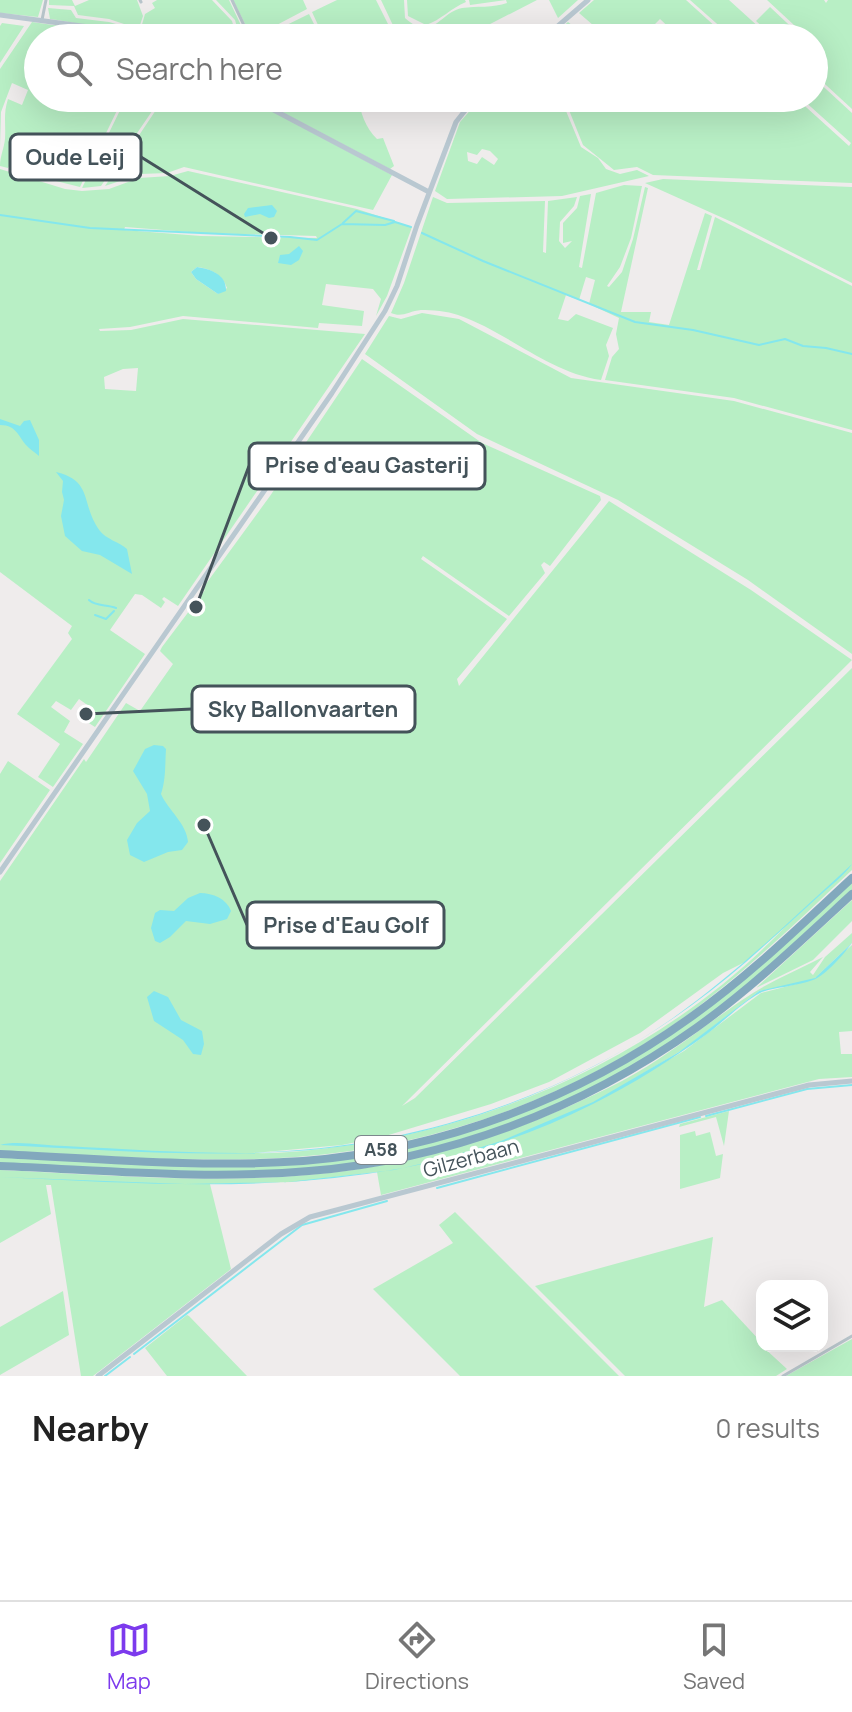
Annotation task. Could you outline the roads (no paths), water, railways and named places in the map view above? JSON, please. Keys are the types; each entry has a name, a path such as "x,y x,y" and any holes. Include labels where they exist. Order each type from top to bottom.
{"highway":[{"name":"A58","path":"0,1154 266,1163 344,1156 449,1135 563,1092 654,1042 750,971 852,878"},
{"name":"A58","path":"0,1166 201,1174 308,1171 404,1157 492,1133 568,1103 675,1043 766,972 852,894"}],"street":[{"path":"42,21 46,0"},
{"path":"232,0 243,24"},
{"path":"560,24 588,0"},
{"path":"0,15 66,24"},
{"path":"277,112 429,192"},
{"path":"0,872 386,312 415,224 456,122 464,112"},
{"name":"Gilzerbaan","path":"98,1376 284,1231 310,1217 809,1085 852,1081"},
{"path":"783,1376 852,1336"}],"water":[{"path":"272,205 277,211 274,217 260,214 245,217 248,208"},
{"path":"299,246 303,251 299,260 291,265 278,263 280,255 289,254"},
{"path":"197,267 213,271 221,277 226,291 218,294 196,279 191,272"},
{"path":"0,419 20,426 30,420 39,440 39,456 11,427 0,425"},
{"path":"56,472 76,481 100,531 127,549 132,574 100,555 82,551 65,536 61,516 63,481"},
{"path":"154,745 166,749 161,794 184,829 188,842 182,850 144,862 130,855 127,840 137,823 150,811 147,794 133,771 145,749"},
{"path":"852,864 746,962 695,1003 677,1015 743,963"},
{"path":"200,893 223,900 231,911 227,919 210,924 186,921 170,937 160,943 155,941 151,928 155,913 160,910 174,911 188,898"},
{"path":"852,943 818,977 807,982 760,993 680,1053 593,1104 520,1136 448,1158 429,1162 501,1141 593,1102 679,1052 759,991 815,978"},
{"path":"154,991 168,997 181,1020 202,1031 204,1044 201,1055 193,1054 183,1040 154,1021 147,997"},
{"path":"562,1081 528,1097 468,1118 406,1135 343,1146 278,1152 209,1154 0,1145 23,1143 218,1153 297,1150 411,1133 467,1118"},
{"path":"383,1171 375,1173 292,1181"},
{"path":"0,1177 179,1184 78,1181"}],"waterway":[{"path":"343,223 356,211 394,221"},
{"path":"0,215 90,228 317,240 342,224 385,225 395,222 411,227"},
{"path":"422,233 635,322 693,330 759,345 785,339 803,346 852,354"},
{"path":"89,600 116,608"},
{"path":"95,615 106,619 114,611"},
{"path":"706,1116 807,1089 852,1085"},
{"path":"437,1188 700,1117"},
{"path":"134,1354 302,1225 387,1201"},
{"path":"105,1376 130,1357"}],"place":[{"name":"Oude Leij","path":"271,238"},
{"name":"Prise d'eau Gasterij","path":"196,607"},
{"name":"Sky Ballonvaarten","path":"86,714"},
{"name":"Prise d'Eau Golf","path":"204,825"}]}
